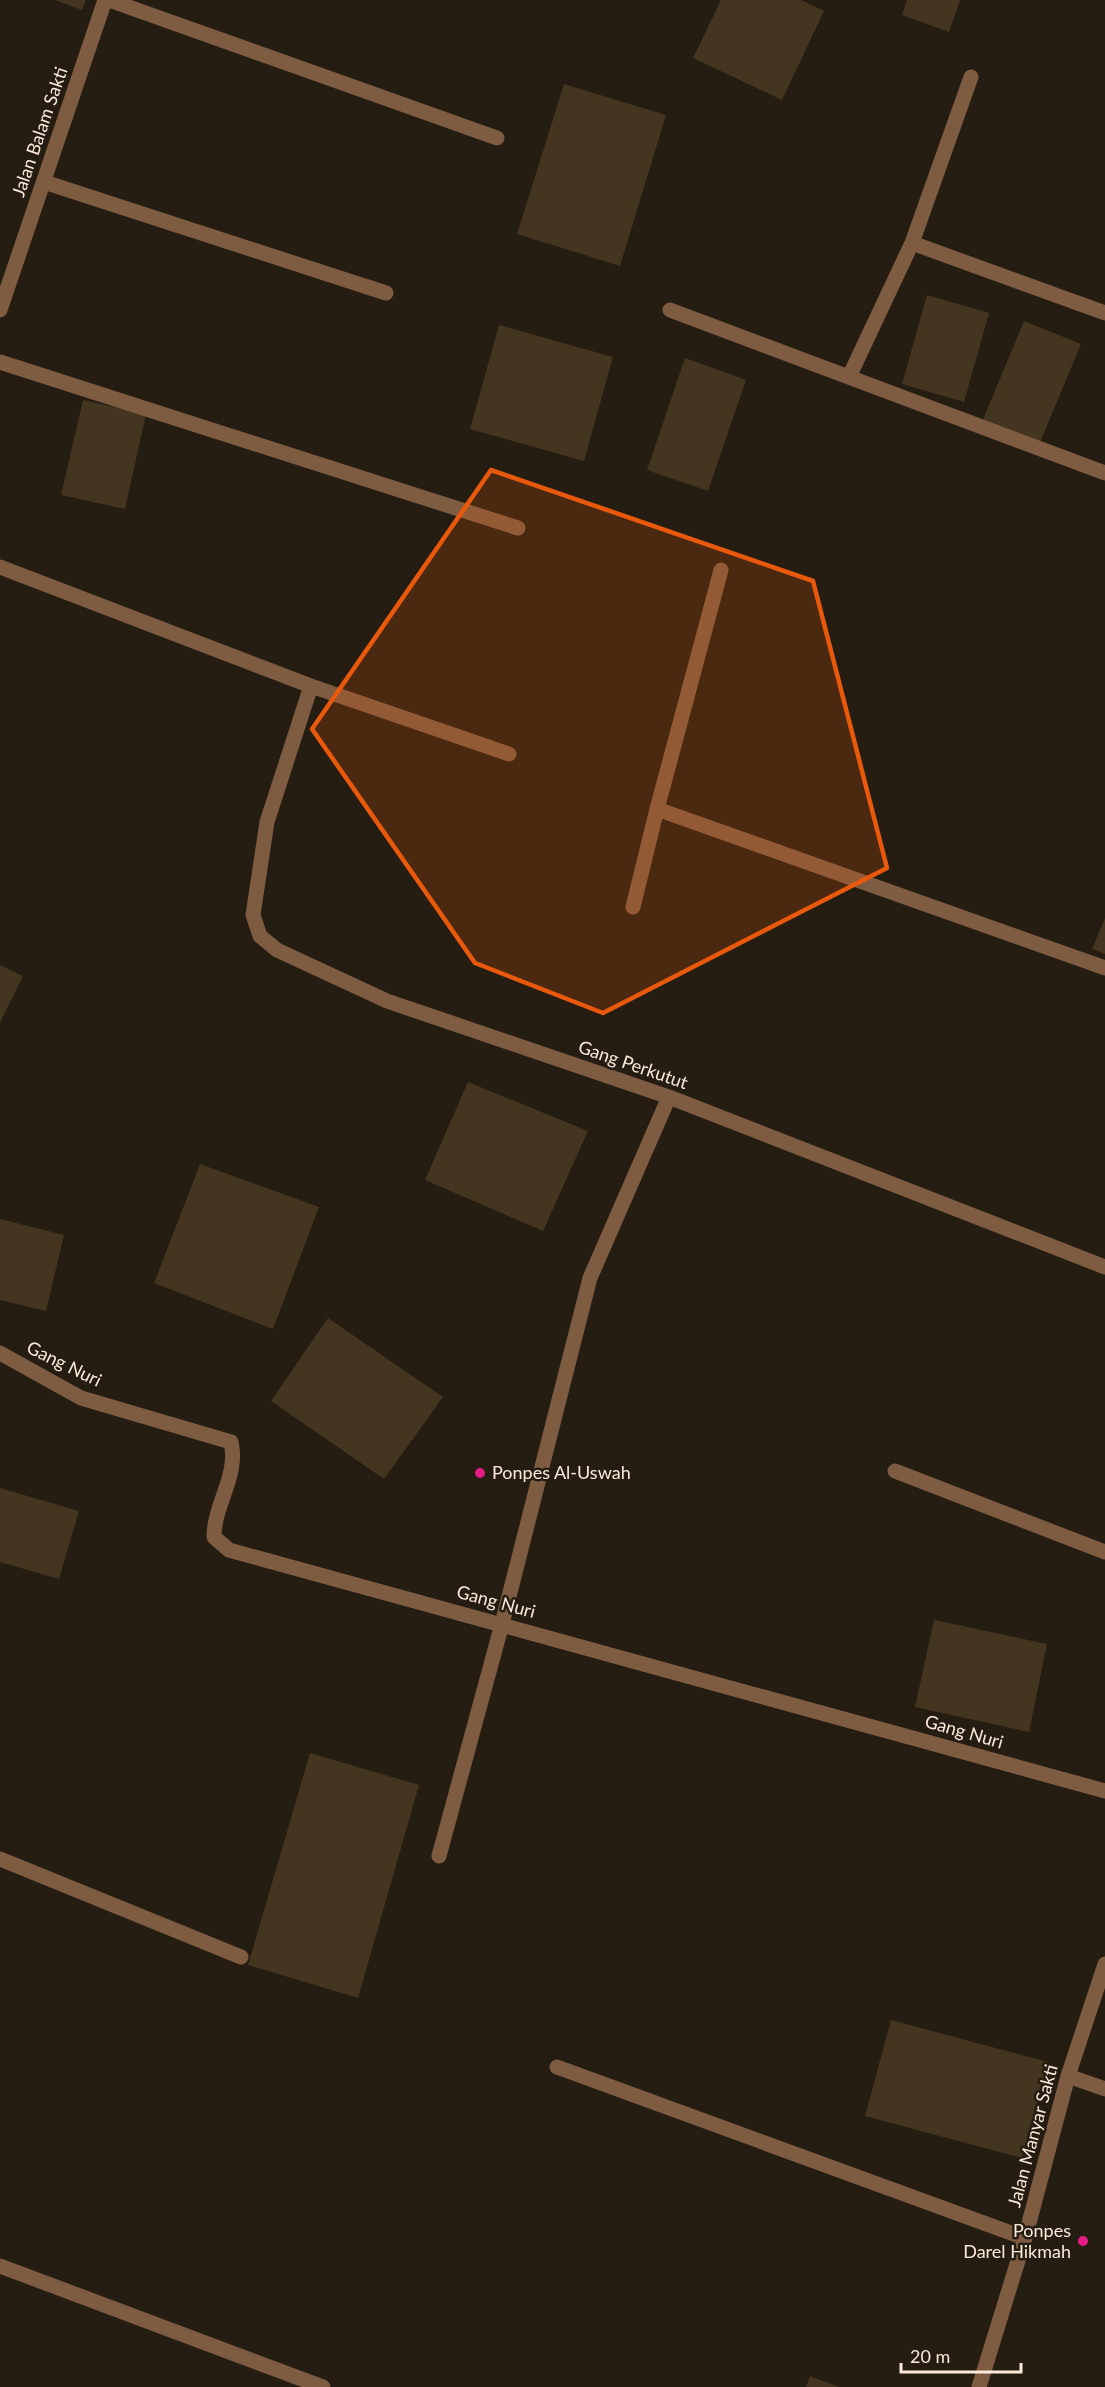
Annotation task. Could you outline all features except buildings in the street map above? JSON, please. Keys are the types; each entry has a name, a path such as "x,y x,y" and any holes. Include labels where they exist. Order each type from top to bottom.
{"street":[{"path":"107,0 497,138"},
{"name":"Jalan Balam Sakti","path":"0,310 107,0"},
{"path":"849,377 912,243 970,77"},
{"path":"44,182 386,293"},
{"path":"912,243 1105,313"},
{"path":"670,310 1105,473"},
{"path":"0,362 518,528"},
{"path":"0,567 311,686 509,754"},
{"path":"633,907 721,570"},
{"name":"Gang Perkutut","path":"311,686 267,822 253,915 260,936 277,950 387,1001 669,1097 1105,1267"},
{"path":"657,809 1105,968"},
{"path":"439,1856 502,1624 590,1278 669,1097"},
{"name":"Gang Nuri","path":"0,1353 81,1398 231,1442 234,1456 232,1472 214,1527 214,1537 229,1550 1105,1791"},
{"path":"895,1471 1105,1552"},
{"path":"0,1859 241,1957"},
{"name":"Jalan Manyar Sakti","path":"979,2387 1025,2238 1068,2076 1105,1964"},
{"path":"557,2067 1025,2238"},
{"path":"1068,2076 1105,2089"},
{"path":"0,2266 323,2387"}],"highlighted area":[{"path":"491,470 813,581 887,868 603,1013 475,963 312,729"}],"place":[{"name":"Ponpes Al-Uswah","path":"480,1473"},
{"name":"Ponpes Darel Hikmah","path":"1083,2241"}]}
